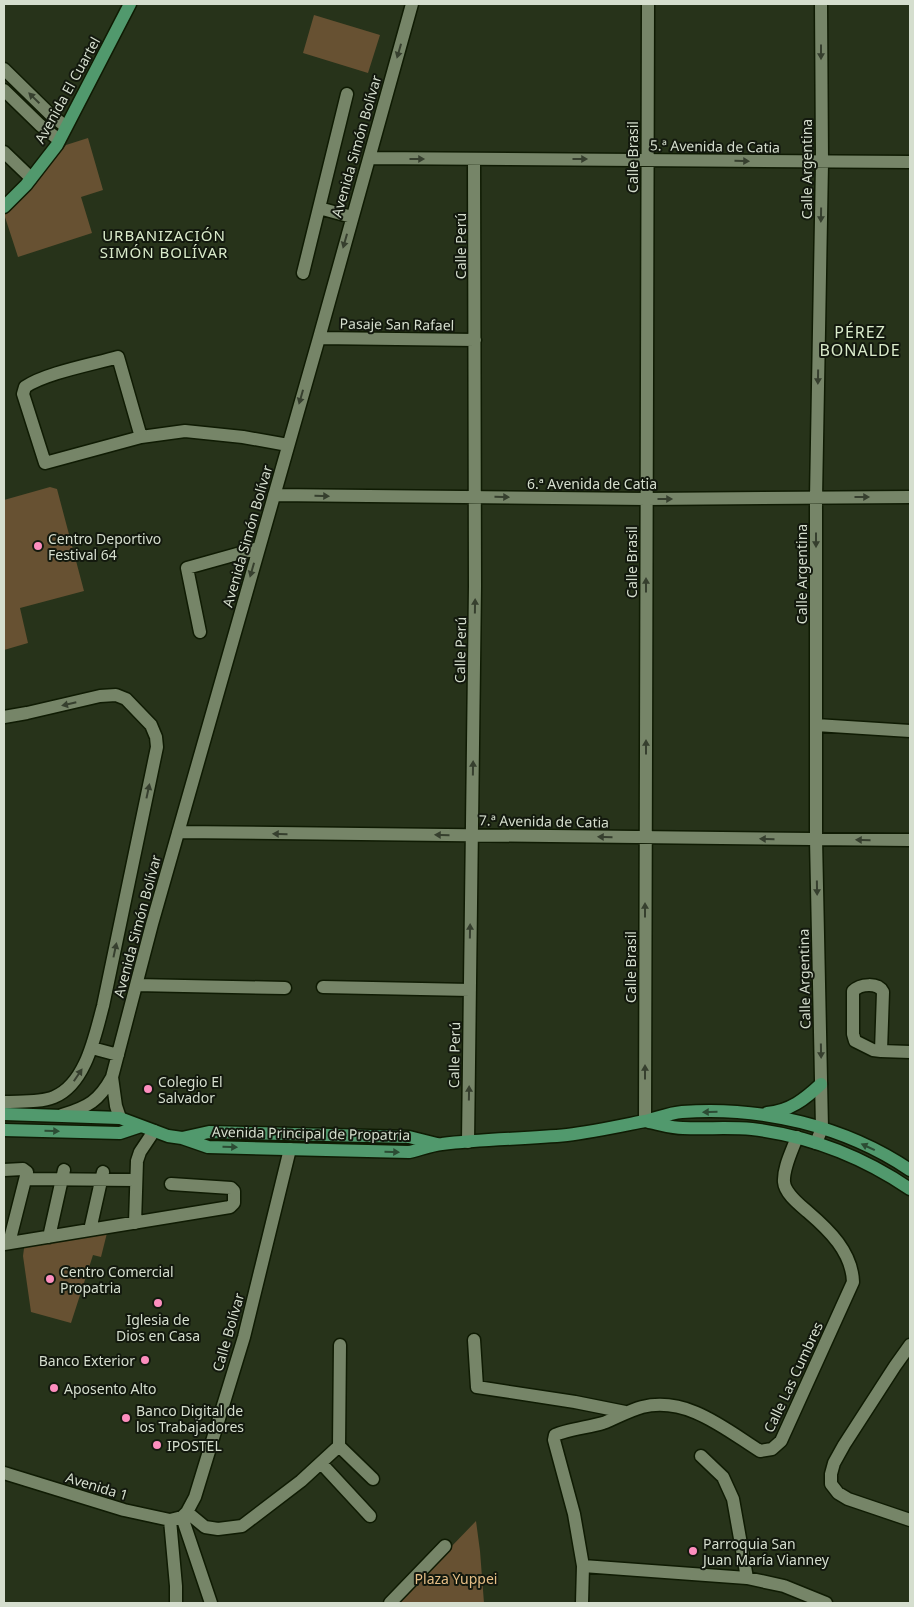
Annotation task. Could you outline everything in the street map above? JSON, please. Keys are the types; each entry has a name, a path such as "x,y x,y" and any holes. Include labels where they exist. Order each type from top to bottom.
{"main road":[{"name":"Avenida El Cuartel","path":"4,207 31,178 59,140 130,4"},
{"path":"752,1114 775,1112 790,1107 805,1100 821,1084"},
{"name":"Avenida Principal de Propatria","path":"4,1114 120,1118 168,1136 182,1138 208,1147 408,1152 440,1144 568,1135 681,1112 720,1112 779,1117 822,1128 871,1148 909,1169"},
{"name":"Avenida Principal de Propatria","path":"644,1121 681,1128 751,1129 797,1138 835,1149 864,1162 910,1189"},
{"path":"4,1130 120,1134 141,1126"},
{"name":"Avenida Principal de Propatria","path":"182,1138 209,1132 409,1137 440,1144"},
{"path":"899,1182 909,1169"}],"street":[{"name":"Avenida Simón Bolívar","path":"59,1116 82,1108 95,1100 104,1092 112,1076 178,832 412,4"},
{"name":"Calle Brasil","path":"644,1121 648,4"},
{"name":"Calle Argentina","path":"816,1143 822,1128 816,839 816,498 822,162 821,4"},
{"path":"4,69 51,115 66,126"},
{"path":"4,90 40,125 59,140"},
{"path":"303,273 347,94"},
{"path":"4,152 31,178"},
{"name":"5.ª Avenida de Catia","path":"369,158 910,162"},
{"name":"Calle Perú","path":"468,1142 476,497 474,159"},
{"path":"318,208 352,217"},
{"name":"Pasaje San Rafael","path":"319,338 475,340"},
{"path":"141,437 118,357 31,383 25,387 24,394 45,463 141,437 185,431 243,437 288,445"},
{"name":"6.ª Avenida de Catia","path":"274,495 646,499 910,497"},
{"path":"200,632 187,568 259,548"},
{"path":"4,717 100,696 116,695 126,699 151,725 156,737 157,747 103,1006 92,1048 74,1081 64,1091 43,1099 4,1102"},
{"path":"816,725 910,730"},
{"name":"7.ª Avenida de Catia","path":"178,832 910,840"},
{"path":"136,985 285,988"},
{"path":"881,1051 883,992 877,986 862,985 853,991 853,1038 858,1044 881,1051 910,1052"},
{"path":"323,988 470,990"},
{"path":"92,1048 118,1055"},
{"name":"Avenida Simón Bolívar","path":"112,1076 116,1106 120,1118"},
{"path":"135,1223 137,1161 140,1152 154,1131"},
{"name":"Calle Las Cumbres","path":"474,1340 477,1387 575,1402 625,1412 662,1405 679,1406 698,1412 760,1451 772,1449 781,1441 852,1282 850,1263 839,1243 798,1204 784,1185 784,1175 797,1138"},
{"name":"Calle Bolívar","path":"179,1517 195,1498 244,1337 290,1149"},
{"path":"4,1170 26,1170 26,1179 6,1244 230,1207 234,1203 234,1191 231,1188 171,1184"},
{"path":"26,1179 63,1174 102,1175 136,1180"},
{"path":"48,1237 63,1174"},
{"path":"90,1230 102,1175"},
{"path":"179,1517 205,1527 218,1529 242,1526 301,1481 339,1446 340,1345"},
{"path":"910,1345 834,1462 831,1484 838,1492 848,1498 910,1520"},
{"path":"582,1603 583,1566 574,1514 554,1438 559,1434 605,1422 625,1412"},
{"path":"339,1446 373,1479"},
{"path":"701,1456 723,1477 733,1499 747,1578"},
{"path":"320,1464 370,1516"},
{"name":"Avenida 1","path":"4,1473 124,1510 179,1517"},
{"path":"176,1603 179,1517"},
{"path":"179,1517 211,1603"},
{"path":"390,1603 445,1546"},
{"path":"583,1566 747,1578 784,1586 826,1603"}],"green space":[{"path":"314,15 380,35 368,73 303,53"},
{"path":"88,138 103,190 81,197 92,233 18,257 4,214 28,192 66,145"},
{"name":"Centro Deportivo Festival 64","path":"50,487 57,489 84,591 20,608 28,643 4,650 4,500"},
{"path":"109,1225 101,1257 93,1255 71,1323 31,1312 23,1256 25,1241"},
{"name":"Plaza Yuppei","path":"476,1521 484,1603 397,1603"}],"place":[{"name":"Centro Deportivo Festival 64","path":"38,546"},
{"name":"Colegio El Salvador","path":"148,1089"},
{"name":"Centro Comercial Propatria","path":"50,1279"},
{"name":"Iglesia de Dios en Casa","path":"158,1303"},
{"name":"Banco Exterior","path":"145,1360"},
{"name":"Aposento Alto","path":"54,1388"},
{"name":"Banco Digital de los Trabajadores","path":"126,1418"},
{"name":"IPOSTEL","path":"157,1445"},
{"name":"Parroquia San Juan María Vianney","path":"693,1551"}],"district":[{"name":"URBANIZACIÓN SIMÓN BOLÍVAR","path":"164,244"},
{"name":"PÉREZ BONALDE","path":"860,341"}]}
